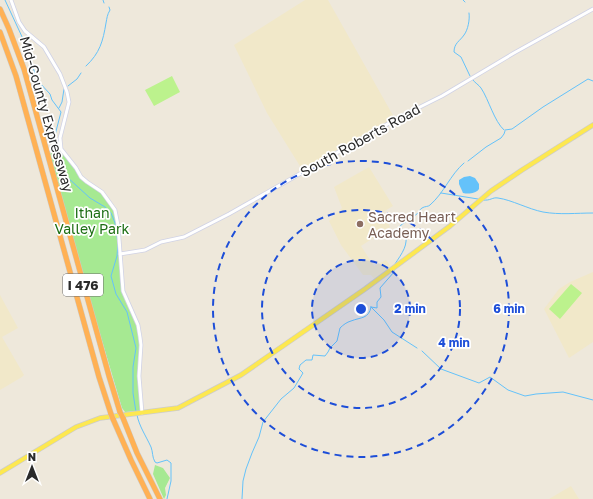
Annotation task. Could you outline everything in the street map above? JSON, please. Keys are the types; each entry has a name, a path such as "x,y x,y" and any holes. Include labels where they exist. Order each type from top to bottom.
{"highway":[{"name":"Mid-County Expressway","path":"0,9 24,69 47,156 120,412 137,453 160,499"},
{"name":"Mid-County Expressway","path":"0,32 16,76 99,378 113,419 150,499"}],"main road":[{"path":"0,474 76,427 100,418 178,408 241,375 318,323 395,267 450,226 491,191 593,125"}],"street":[{"path":"11,0 19,22 25,31 44,47 68,92 69,102 60,138 61,149 81,177 102,192 115,210 118,225 123,291 138,325 140,336 141,345 138,413"},
{"name":"South Roberts Road","path":"120,254 145,250 161,242 184,237 229,214 400,117 442,96 593,9"}],"shaded area":[{"path":"305,0 328,0 395,119 303,171 267,113 234,45"},
{"name":"Sacred Heart Academy","path":"369,167 393,206 383,212 390,227 361,246 374,266 386,260 391,267 375,280 371,275 363,275 341,245 329,221 342,208 334,187"},
{"path":"593,272 593,342 569,358 544,309 559,289 570,282"},
{"path":"0,295 18,328 2,337 24,375 0,390"},
{"path":"571,486 579,499 549,499"}],"green space":[{"path":"172,76 180,92 154,106 145,90"},
{"name":"Ithan Valley Park","path":"61,149 81,177 102,192 115,210 123,291 138,325 140,337 140,411 125,412 122,408 47,155"},
{"path":"571,284 582,293 560,319 549,309"},
{"path":"155,465 163,468 170,478 165,488 166,495 164,499 153,474"}],"water":[{"path":"470,176 475,178 479,184 479,189 473,193 463,193 459,180"}],"waterway":[{"path":"5,0 30,54 38,81 50,94 52,100 61,112 55,135 62,167 67,177 90,198 105,207 111,213 115,223 118,244 117,256 111,276 116,294 127,312 136,348 133,367 133,393 136,412"},
{"path":"86,66 95,56 100,46 104,35 107,16 110,10 109,7"},
{"path":"469,13 467,30 456,44 454,52 461,57 470,76"},
{"path":"68,86 77,79 81,73"},
{"path":"472,79 481,88 487,98 494,116 504,130"},
{"path":"505,130 512,129 543,107 588,79 593,81"},
{"path":"59,108 62,102 64,89"},
{"path":"468,161 501,138 505,131"},
{"path":"395,264 404,249 406,241 405,232 400,232 398,228 416,215 423,207 429,206 464,163"},
{"path":"441,193 478,199"},
{"path":"483,200 498,198 537,211 549,213 593,213"},
{"path":"371,307 377,308 377,302 381,297 380,288 394,272 394,269"},
{"path":"371,307 384,320 392,332 417,348"},
{"path":"242,499 243,481 246,469 259,437 263,422 281,399 294,388 303,373 299,369 300,365 306,360 312,360 313,355 325,356 337,341 340,328 348,322 366,316 371,307"},
{"path":"422,351 441,369 479,383 490,377 508,390 525,396 563,392 593,400"},
{"path":"137,415 151,447 155,462 157,463 167,460 171,463 171,481 167,499"}],"place":[{"name":"Sacred Heart Academy","path":"360,224"}]}
